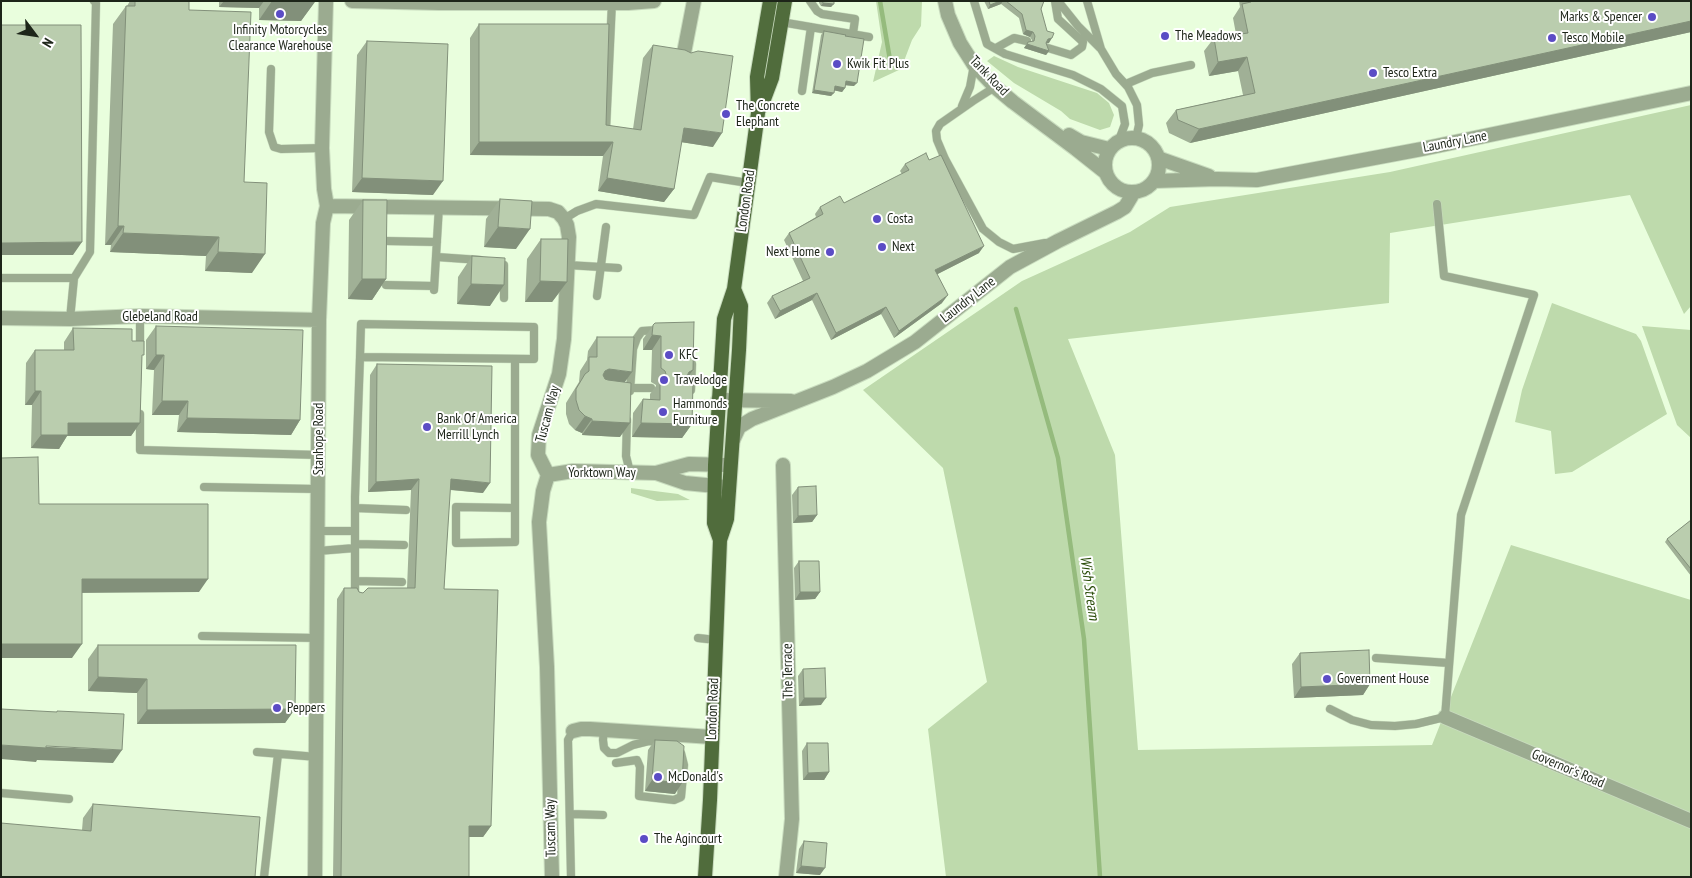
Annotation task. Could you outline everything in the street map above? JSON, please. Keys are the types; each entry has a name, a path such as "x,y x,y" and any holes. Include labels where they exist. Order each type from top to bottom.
{"main road":[{"name":"London Road","path":"720,540 714,523 714,464 724,319 734,289 758,113 757,77 770,1"},
{"name":"London Road","path":"758,113 772,78 785,1"},
{"name":"London Road","path":"704,877 710,800 720,540 727,520 730,488 741,306 734,289"}],"street":[{"name":"Stanhope Road","path":"315,877 319,320 323,223 327,206 324,189 322,148 326,1"},
{"path":"352,1 654,1"},
{"path":"683,58 694,1"},
{"name":"Tank Road","path":"945,1 948,15 960,43 974,65 995,87 1105,172"},
{"name":"Laundry Lane","path":"1154,181 1257,180 1691,94"},
{"name":"Tank Road","path":"1033,115 1081,142 1114,145"},
{"path":"1128,138 1136,138 1150,144 1158,158 1159,166 1158,174 1148,187 1134,192 1124,192 1109,181 1104,164 1114,145 1128,138"},
{"name":"Laundry Lane","path":"1158,158 1217,179"},
{"name":"Laundry Lane","path":"733,440 739,427 752,418 833,387 867,371 915,342 1010,267 1117,212 1125,207 1134,192"},
{"path":"327,206 549,208 558,212 564,219"},
{"name":"Tuscam Way","path":"552,877 547,667 539,522 543,491 548,475 538,455 539,435 559,374 564,339 569,237 564,219"},
{"name":"Glebeland Road","path":"1,318 70,319 140,316 319,320"},
{"name":"Laundry Lane","path":"718,400 797,401"},
{"name":"Yorktown Way","path":"656,473 689,464 732,465"},
{"name":"The Terrace","path":"783,466 792,819 786,877"},
{"name":"Yorktown Way","path":"548,475 573,471 656,473 685,483 730,488"},
{"name":"Governor's Road","path":"1445,717 1691,821"},
{"path":"573,732 581,729 604,729 712,737"}],"lane":[{"path":"70,319 74,278 90,252 96,13 96,3 94,1"},
{"path":"810,1 817,11 822,14 855,19 853,34"},
{"path":"974,1 988,44 1005,54 1073,75 1101,89 1122,106 1125,124 1114,145"},
{"path":"1048,48 1071,55 1082,47 1083,42 1058,18 1057,1"},
{"path":"1057,1 1101,49 1116,74 1126,84 1137,105 1138,125 1136,138"},
{"path":"1087,1 1101,49"},
{"path":"606,130 612,2"},
{"path":"781,22 869,37"},
{"path":"802,91 811,27"},
{"path":"996,48 1014,38 1026,41"},
{"path":"962,108 970,87 974,65"},
{"path":"1126,84 1152,73 1191,65"},
{"path":"271,69 269,132 274,146 281,148 322,148"},
{"path":"995,87 940,124 936,131 937,140 945,159 983,230 999,242 1013,249 1058,241"},
{"path":"564,219 577,211 596,204 694,215 710,177 748,182"},
{"path":"1330,709 1352,720 1371,725 1395,726 1416,724 1445,717 1461,515 1534,295 1444,276 1438,204"},
{"path":"386,285 434,288 439,206"},
{"path":"597,296 606,227"},
{"path":"386,241 437,242"},
{"path":"437,257 502,261 504,265 504,298"},
{"path":"567,265 618,268"},
{"path":"1,278 74,278"},
{"path":"140,316 140,354"},
{"path":"354,598 355,508 361,324 534,327 534,359 360,357"},
{"path":"630,393 633,349 637,338 642,331 667,330"},
{"path":"683,390 691,391 693,356"},
{"path":"514,359 515,508 515,542 456,543 456,508 515,508"},
{"path":"622,391 630,393 651,388"},
{"path":"140,402 140,450 319,455"},
{"path":"628,414 625,443 630,472"},
{"path":"204,487 318,489"},
{"path":"355,508 406,510"},
{"path":"318,531 355,531"},
{"path":"318,552 355,546 404,545"},
{"path":"354,581 402,582"},
{"path":"202,636 318,638"},
{"path":"698,638 716,640"},
{"path":"1376,658 1449,663"},
{"path":"604,729 602,740 604,748 609,753 618,753 633,744 649,741 666,743"},
{"path":"571,877 568,740 573,732"},
{"path":"616,763 636,760 640,767 638,796 674,800 681,797 684,765 681,753 674,748"},
{"path":"258,752 317,756"},
{"path":"264,877 278,754"},
{"path":"1,793 69,798"},
{"path":"570,814 603,815"}],"green space":[{"path":"876,1 922,1 921,26 912,40 901,69 873,82 882,42"},
{"path":"994,56 1018,67 1097,93 1109,103 1114,115 1110,127 1100,130 1070,119 1061,111 1014,83 987,61"},
{"path":"1691,105 1691,306 1684,314 1630,195 1390,233 1389,303 1068,339 1115,455 1138,750 1432,745 1511,545 1691,600 1691,877 946,877 928,729 987,682 943,468 863,390 1022,281 1130,232 1170,207 1390,172"},
{"path":"1552,303 1636,334 1641,341 1667,414 1572,472 1555,474 1551,431 1515,422 1522,390"},
{"path":"1642,326 1691,330 1691,438 1677,425"},
{"path":"631,488 678,494 690,500 657,501 631,493"}],"building":[{"path":"135,1 189,1 189,10 251,12 244,182 267,183 265,254 218,252 219,237 123,233 124,226 118,226 126,6 135,6"},
{"path":"822,1 834,1 834,4 823,3"},
{"path":"989,1 1000,1 990,5"},
{"path":"1006,1 1044,1 1041,9 1047,31 1054,33 1052,38 1048,39 1046,43 1049,51 1027,44 1034,41 1035,36 1033,32 1026,30 1022,14"},
{"name":"Tesco Extra","path":"1251,1 1691,1 1691,21 1199,129 1178,120 1176,110 1255,93 1247,57 1218,62 1214,38 1248,33 1242,4"},
{"path":"479,24 609,24 606,125 641,130 653,45 685,50 691,53 698,51 733,56 722,133 684,128 674,189 607,178 613,142 479,142"},
{"path":"1,25 81,25 82,242 1,243"},
{"name":"Kwik Fit Plus","path":"824,31 864,39 857,83 846,81 845,88 835,86 834,93 814,90"},
{"path":"367,41 448,44 443,181 362,178"},
{"name":"Next","path":"926,153 929,160 941,155 984,246 935,270 948,295 899,331 886,307 836,333 817,293 780,311 772,296 810,278 789,233 823,214 820,207 840,196 844,203 909,170 905,164"},
{"path":"500,199 532,201 530,229 498,227"},
{"path":"363,200 387,200 386,279 362,279"},
{"path":"541,239 568,239 567,282 540,281"},
{"path":"472,256 505,258 504,285 471,284"},
{"path":"694,322 693,370 687,376 693,382 692,424 641,423 643,399 660,400 660,380 664,379 666,374 661,368 661,336 652,335 653,325 655,323"},
{"path":"156,326 303,330 300,420 187,418 188,401 162,401 164,355 156,355"},
{"path":"73,328 132,329 132,341 144,341 140,423 68,423 68,435 41,435 41,391 35,391 35,350 74,350"},
{"path":"597,337 634,337 632,372 609,369 603,375 608,380 631,383 630,423 592,421 592,419 585,416 579,410 576,400 576,389 589,371 589,357 597,357"},
{"path":"377,364 492,366 490,483 451,479 444,589 498,590 491,826 469,826 469,877 341,877 344,588 357,588 359,592 363,593 368,588 415,588 419,479 376,482"},
{"path":"38,457 39,504 208,504 208,579 82,579 82,644 1,644 1,458"},
{"path":"816,486 817,515 798,516 798,487"},
{"path":"1691,520 1691,569 1667,539"},
{"path":"799,561 819,561 820,592 800,592"},
{"path":"98,645 296,645 295,709 147,710 147,679 98,677"},
{"name":"Government House","path":"1369,650 1370,684 1301,687 1300,653"},
{"path":"825,668 826,698 804,698 803,669"},
{"path":"1,709 124,714 122,750 1,745"},
{"path":"655,740 677,741 684,746 682,783 652,780"},
{"path":"807,743 828,743 829,772 808,773"},
{"path":"93,804 260,817 255,877 1,877 1,823 91,831"},
{"path":"804,841 827,843 825,868 801,866"}],"waterway":[{"name":"Wish Stream","path":"880,1 890,60"},
{"name":"Wish Stream","path":"1016,309 1058,458 1084,639 1100,877"}],"place":[{"name":"Infinity Motorcycles Clearance Warehouse","path":"280,14"},
{"name":"Marks & Spencer","path":"1652,17"},
{"name":"The Meadows","path":"1165,36"},
{"name":"Tesco Mobile","path":"1552,38"},
{"name":"Kwik Fit Plus","path":"837,64"},
{"name":"Tesco Extra","path":"1373,73"},
{"name":"The Concrete Elephant","path":"726,114"},
{"name":"Costa","path":"877,219"},
{"name":"Next","path":"882,247"},
{"name":"Next Home","path":"830,252"},
{"name":"KFC","path":"669,355"},
{"name":"Travelodge","path":"664,380"},
{"name":"Hammonds Furniture","path":"663,412"},
{"name":"Bank Of America Merrill Lynch","path":"427,427"},
{"name":"Government House","path":"1327,679"},
{"name":"Peppers","path":"277,708"},
{"name":"McDonald's","path":"658,777"},
{"name":"The Agincourt","path":"644,839"}]}
